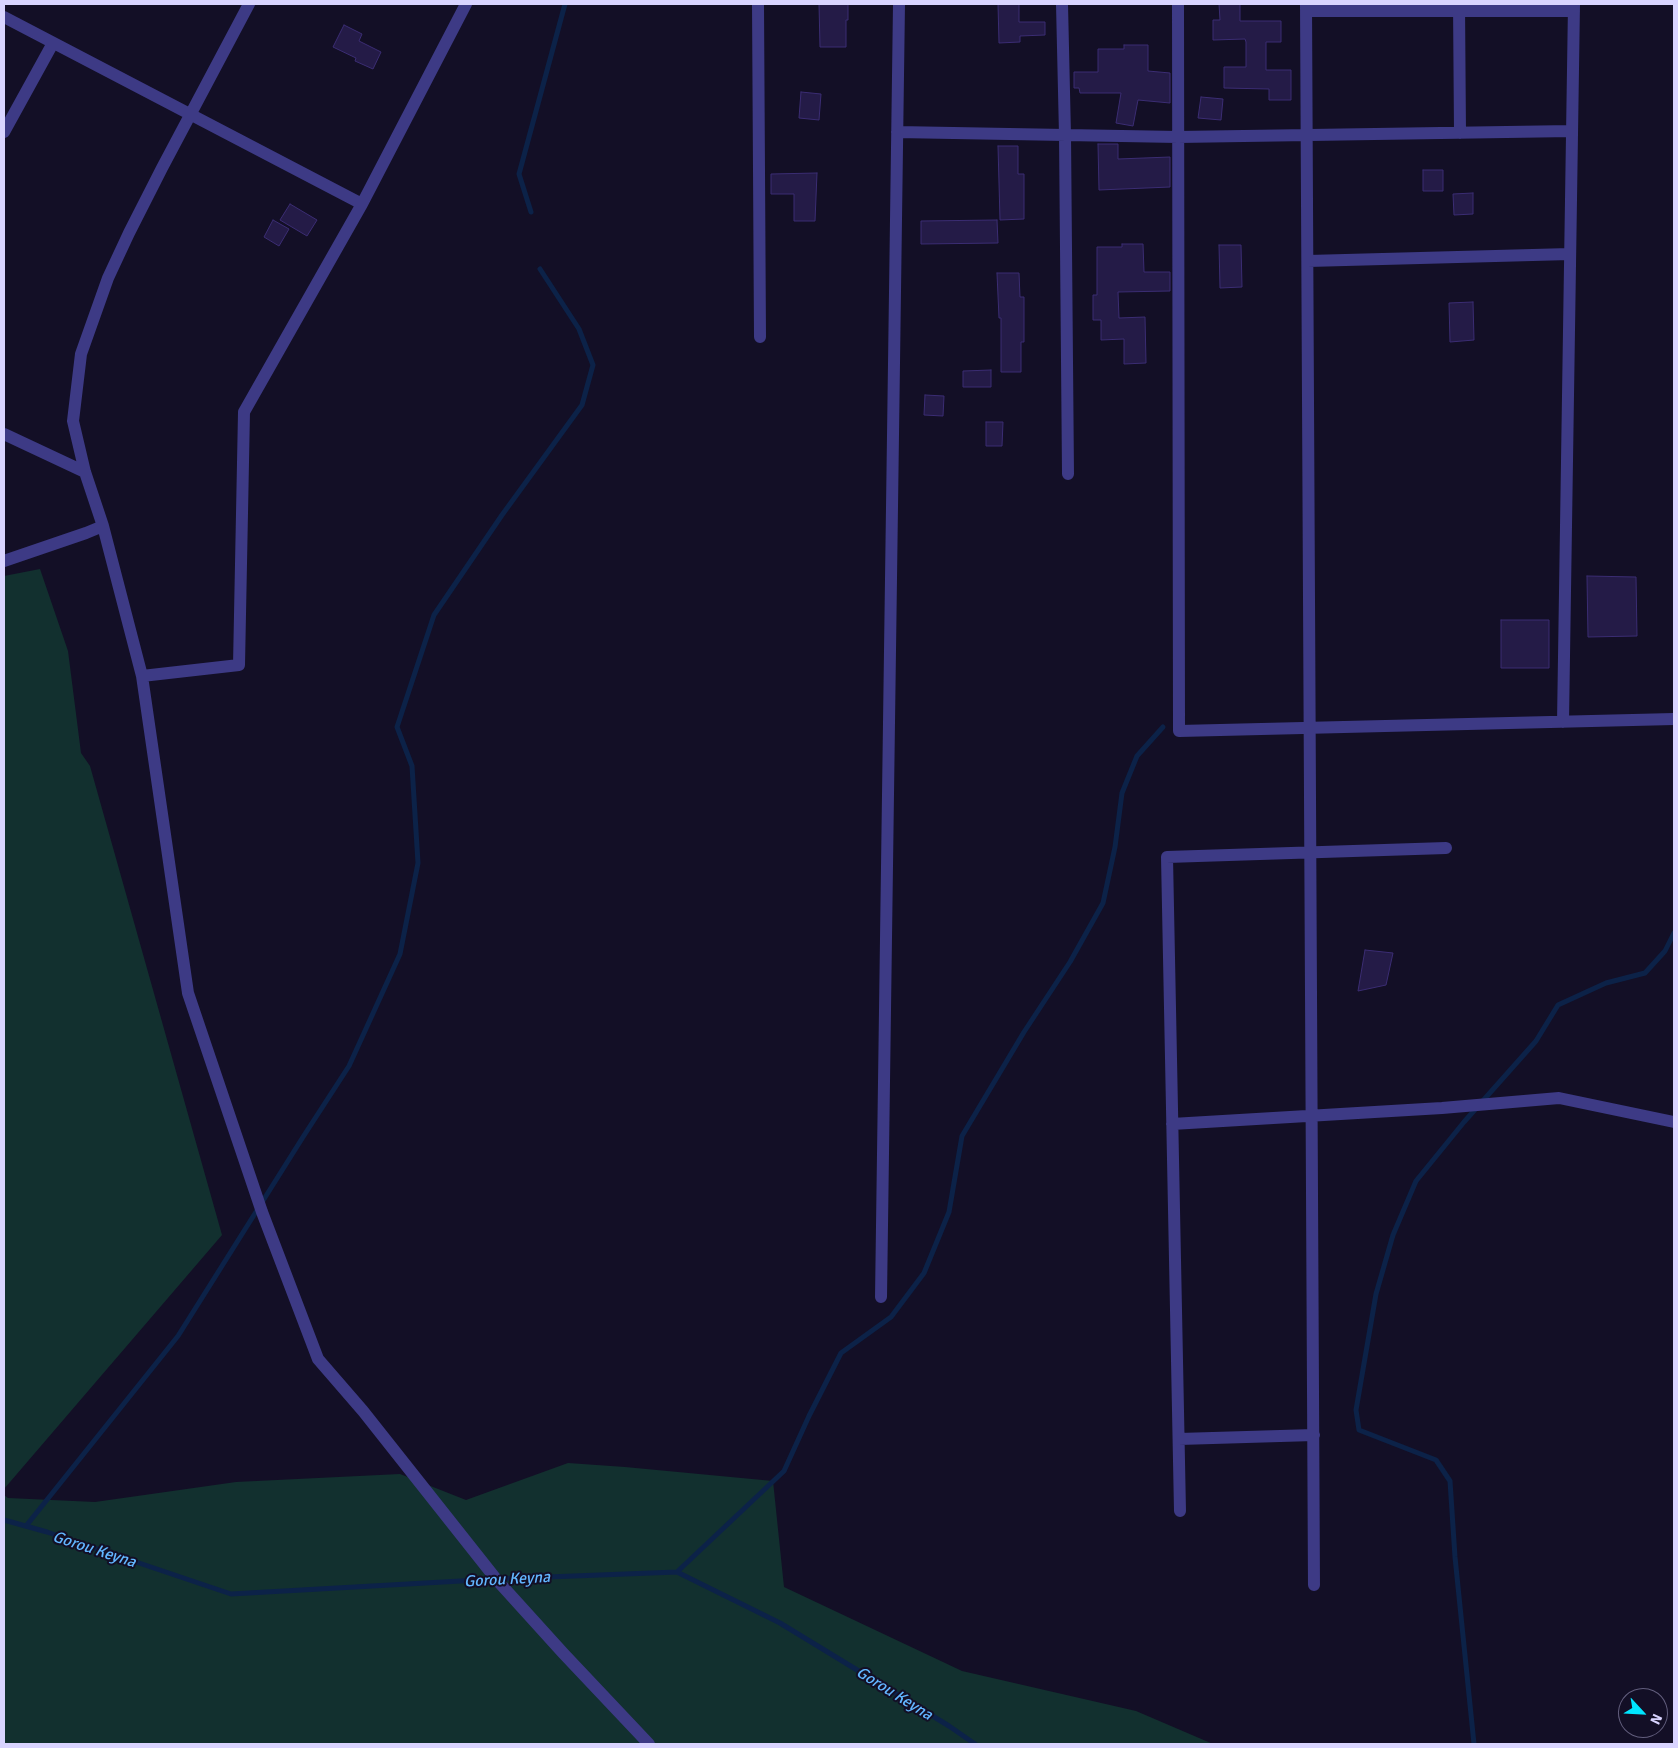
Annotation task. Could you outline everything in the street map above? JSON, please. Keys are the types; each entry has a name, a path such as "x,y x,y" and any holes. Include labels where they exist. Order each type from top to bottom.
{"street":[{"path":"249,4 111,270 81,354 73,421 84,472 103,526 142,676 188,994 262,1212 318,1359 363,1411 496,1579 649,1744"},
{"path":"142,676 239,664 244,412 362,204 466,4"},
{"path":"758,4 760,337"},
{"path":"882,1297 899,4"},
{"path":"1062,4 1068,474"},
{"path":"1178,4 1179,731 1674,719"},
{"path":"1314,1585 1306,7 1574,7 1563,722"},
{"path":"1459,8 1460,133"},
{"path":"4,17 362,204"},
{"path":"4,132 53,43"},
{"path":"897,132 1178,138 1572,131"},
{"path":"1308,261 1570,254"},
{"path":"4,434 84,472"},
{"path":"4,562 86,534 103,526"},
{"path":"1180,1511 1167,857 1446,848"},
{"path":"1172,1124 1442,1108 1559,1098 1674,1122"},
{"path":"1179,1439 1314,1435"}],"green space":[{"path":"40,569 68,651 81,753 90,766 222,1235 4,1489 4,576"},
{"path":"568,1463 773,1481 784,1587 962,1671 1136,1711 1213,1744 4,1744 4,1495 8,1498 95,1502 236,1482 400,1474 466,1500"}],"building":[{"path":"819,4 848,4 846,47 820,47"},
{"path":"998,4 1019,4 1019,22 1045,22 1045,35 1020,36 1020,42 999,43"},
{"path":"1219,4 1240,4 1240,21 1281,21 1281,42 1266,42 1266,70 1291,70 1291,100 1269,100 1269,89 1224,88 1224,67 1246,67 1246,42 1245,39 1213,40 1213,20 1220,20"},
{"path":"344,25 362,34 359,41 381,52 373,69 355,61 356,58 333,47"},
{"path":"1124,45 1148,45 1148,71 1170,73 1170,103 1138,100 1133,126 1116,123 1121,93 1080,93 1079,88 1074,88 1074,72 1098,72 1098,49 1124,49"},
{"path":"801,92 821,94 819,120 799,118"},
{"path":"1201,97 1223,99 1221,120 1198,118"},
{"path":"1098,144 1118,144 1118,159 1170,157 1170,187 1099,190"},
{"path":"998,146 1018,146 1018,174 1024,174 1024,219 1000,220"},
{"path":"1423,170 1443,170 1443,191 1423,191"},
{"path":"817,173 815,221 794,221 794,194 771,194 771,174"},
{"path":"1473,193 1473,214 1454,215 1453,194"},
{"path":"290,204 317,220 307,236 280,220"},
{"path":"273,220 289,229 279,246 264,237"},
{"path":"997,220 998,243 921,244 921,221"},
{"path":"1122,244 1143,244 1144,272 1170,272 1170,291 1118,292 1119,318 1145,317 1146,363 1124,364 1124,339 1101,340 1101,320 1093,320 1093,295 1097,295 1097,247 1122,247"},
{"path":"1219,245 1241,245 1242,287 1220,288"},
{"path":"997,273 1019,273 1020,297 1024,297 1024,342 1021,342 1021,372 1001,372 1001,318 999,318"},
{"path":"1473,302 1474,340 1450,342 1449,303"},
{"path":"991,370 991,387 963,387 963,371"},
{"path":"925,395 944,396 943,416 924,415"},
{"path":"986,422 1003,422 1002,446 986,446"},
{"path":"1587,576 1636,577 1637,636 1588,637"},
{"path":"1501,620 1549,620 1549,668 1501,668"},
{"path":"1365,950 1393,953 1386,985 1358,991"}],"waterway":[{"path":"531,212 519,174 565,4"},
{"path":"26,1526 178,1336 349,1066 400,954 418,863 412,766 397,727 434,615 502,515 582,405 593,365 579,329 540,269"},
{"path":"677,1572 784,1471 841,1353 891,1317 924,1273 949,1212 962,1136 1024,1032 1070,962 1103,903 1115,847 1122,793 1137,756 1163,727"},
{"path":"1474,1744 1455,1557 1450,1481 1436,1460 1359,1430 1356,1410 1376,1294 1393,1235 1416,1181 1464,1122 1536,1041 1558,1005 1606,983 1645,973 1665,951 1674,933"},
{"name":"Gorou Keyna","path":"4,1520 47,1532 231,1594 496,1579 677,1572 780,1623 949,1726 975,1744"}]}
